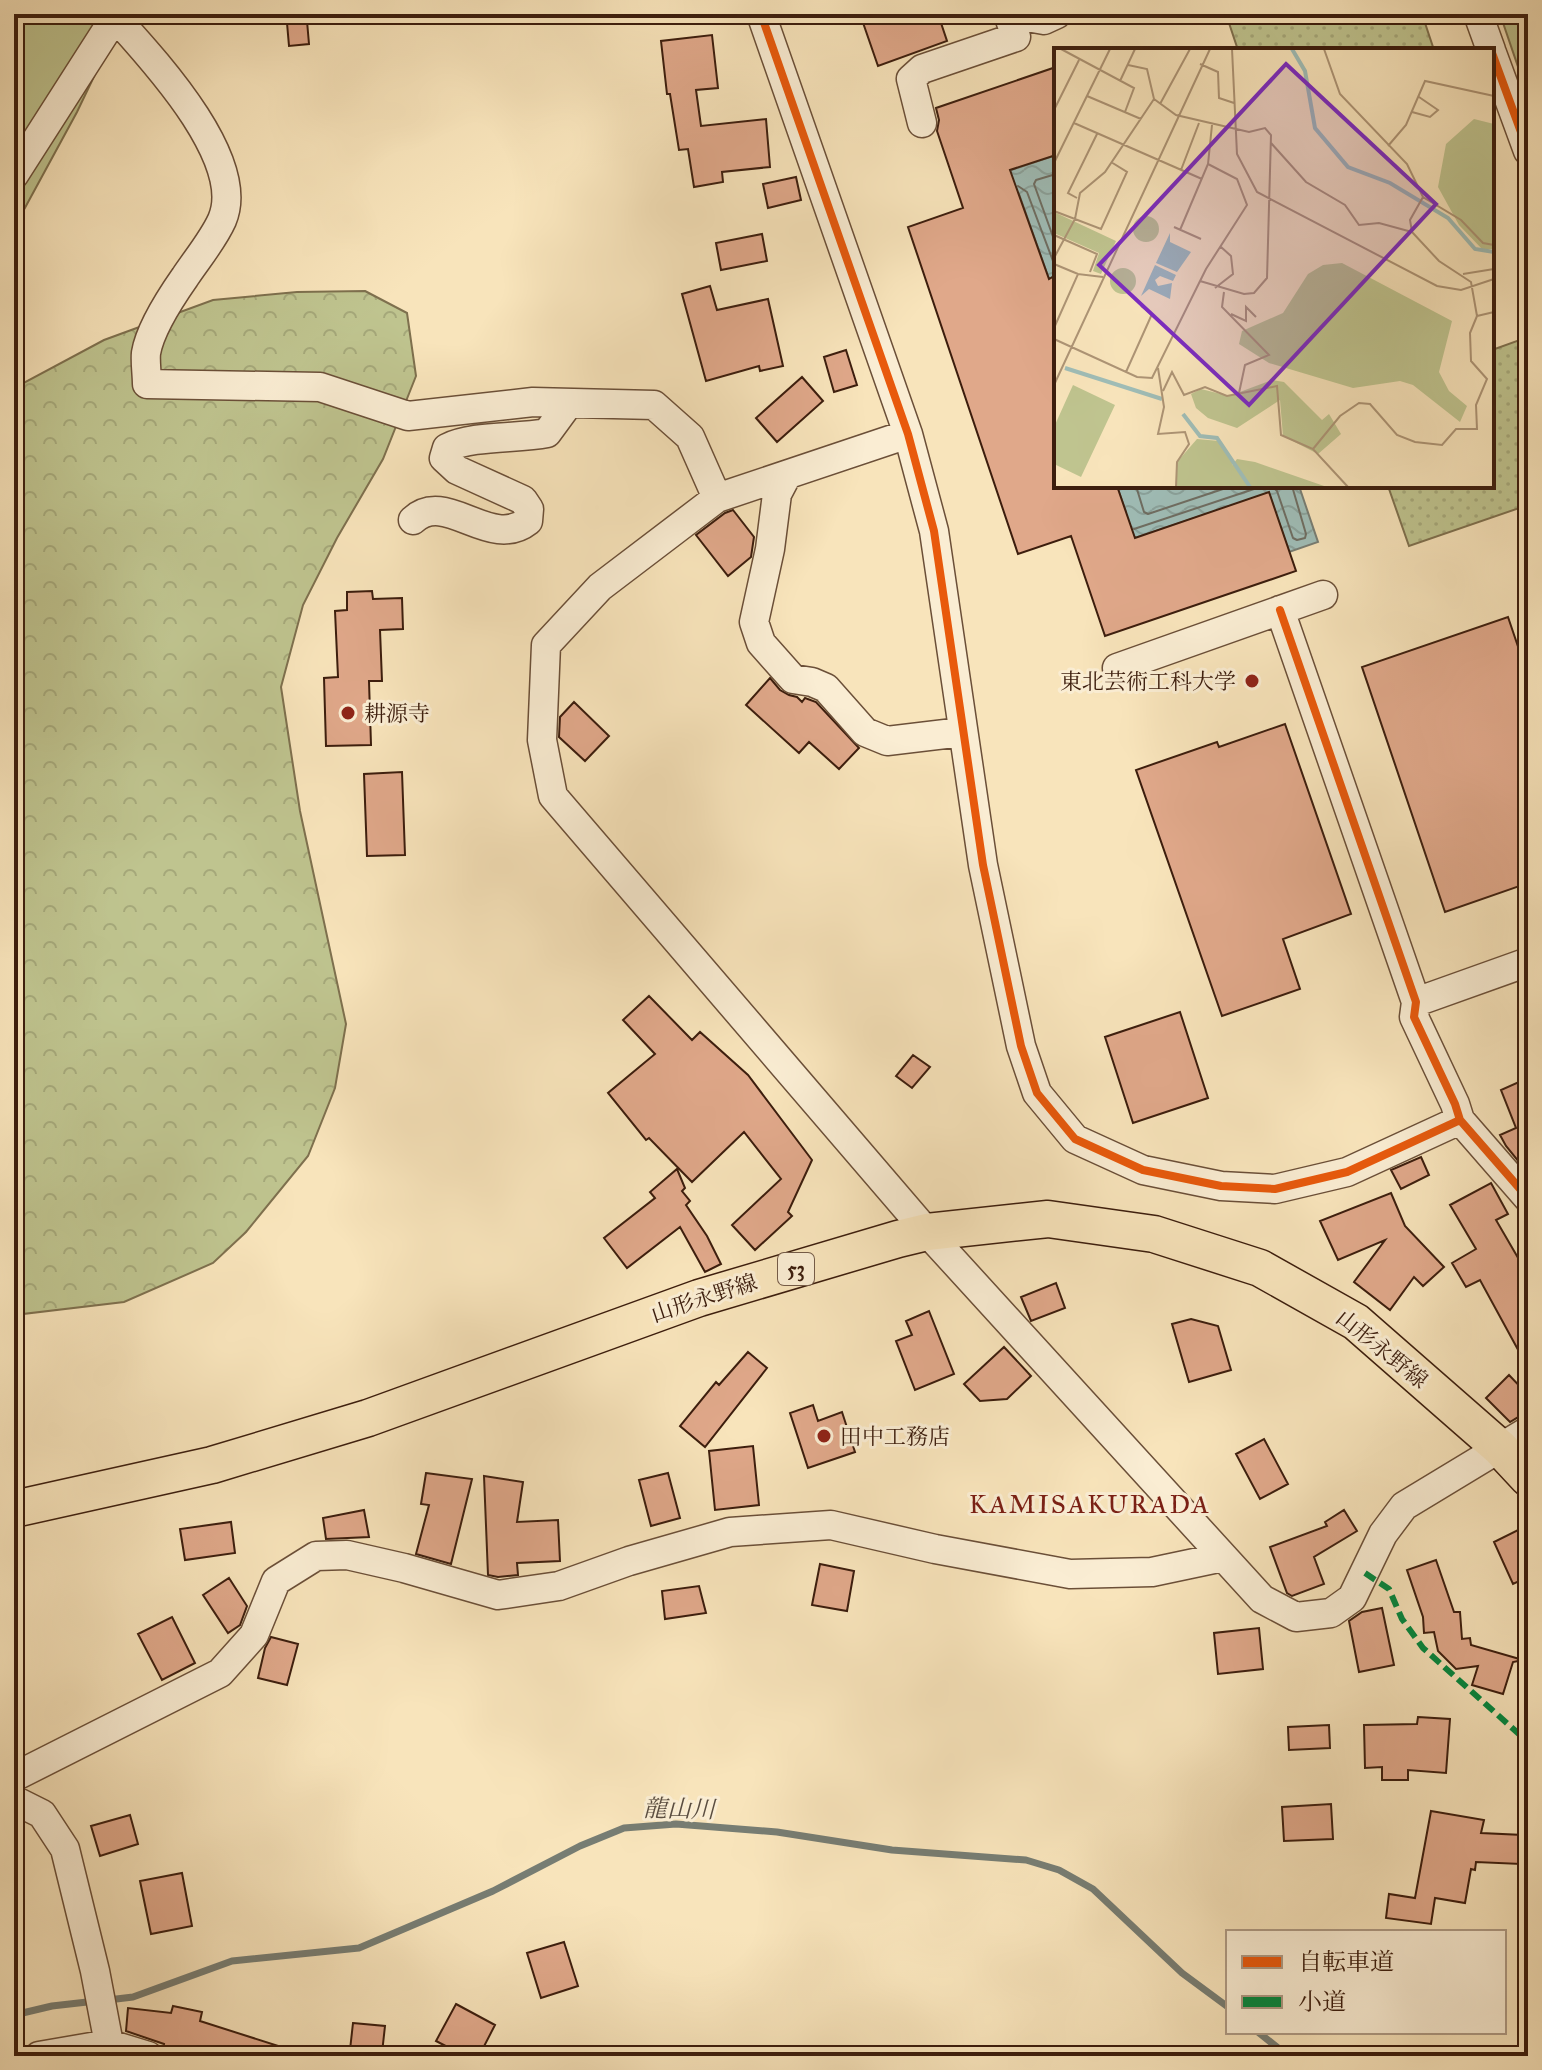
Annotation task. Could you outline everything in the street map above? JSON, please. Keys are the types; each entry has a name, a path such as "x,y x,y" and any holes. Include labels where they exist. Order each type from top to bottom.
{"main road":[{"name":"山形永野線","path":"14,1509 212,1465 353,1423 699,1298 927,1232 1048,1219 1154,1234 1260,1268 1356,1322 1514,1439 1528,1478"}],"street":[{"path":"761,14 908,434 934,531 983,865 1021,1046 1037,1093 1075,1139 1143,1170 1221,1186 1275,1189 1347,1172 1460,1120"},
{"path":"922,123 911,79 922,69 1016,37 1009,14 1044,20 1057,14"},
{"path":"1478,14 1491,48"},
{"path":"14,175 116,16 167,75 204,127 219,164 227,199 222,220 161,317 146,352 147,384 320,387 408,416 533,402 654,405 690,437 717,498"},
{"path":"1494,57 1528,151"},
{"path":"413,520 420,514 436,511 489,529 506,531 519,528 528,521 529,509 523,500 448,464 444,458 447,448 472,440 519,439 547,433 569,403"},
{"path":"908,434 717,498 600,587 546,645 542,740 553,796 927,1232 1262,1599 1296,1617 1331,1613 1352,1598 1383,1534 1404,1506 1514,1439"},
{"path":"787,475 777,494 770,549 754,622 761,643 793,679 826,688 865,732 887,741 962,732"},
{"path":"1117,668 1323,595"},
{"path":"1280,610 1416,1002 1414,1017 1460,1120 1528,1198"},
{"path":"1416,1002 1528,962"},
{"path":"14,1777 220,1673 254,1635 276,1581 316,1556 347,1555 498,1595 559,1586 629,1561 730,1532 831,1525 935,1549 1070,1574 1152,1572 1223,1557"},
{"path":"14,1800 42,1814 65,1849 109,2044"},
{"path":"39,2056 109,2044 148,2056"}],"green space":[{"path":"14,14 124,14 77,112 14,228"},
{"path":"1226,14 1422,14 1433,48 1237,48"},
{"path":"1500,14 1528,14 1528,96"},
{"path":"365,291 407,313 416,376 383,459 303,605 281,687 300,811 346,1024 335,1088 308,1156 246,1232 213,1263 124,1302 14,1315 14,388 104,340 213,300 297,292"},
{"path":"1528,337 1528,505 1409,546 1389,488 1494,488 1494,349"}],"water":[{"path":"1054,156 1054,276 1049,279 1019,194 985,205 978,181"},
{"path":"1118,488 1300,488 1318,542 1289,552 1269,493 1102,549 1126,512"}],"building":[{"path":"860,14 938,14 947,41 878,66"},
{"path":"307,21 309,44 289,46 287,23"},
{"path":"712,35 718,88 696,90 701,126 766,119 770,167 722,172 723,182 694,187 688,149 679,150 670,94 667,94 661,41"},
{"path":"1054,68 1054,156 1010,170 1049,279 1054,276 1054,488 1118,488 1135,538 1269,492 1296,571 1105,636 1071,536 1018,554 908,227 963,208 937,131 939,120 936,108"},
{"path":"796,177 801,200 768,208 763,184"},
{"path":"762,234 767,261 721,270 716,243"},
{"path":"710,286 717,310 768,299 783,366 760,371 759,366 706,381 682,294"},
{"path":"846,350 857,385 834,392 824,357"},
{"path":"802,377 823,401 777,442 756,418"},
{"path":"733,510 754,537 751,557 728,576 696,535"},
{"name":"耕源寺","path":"372,591 373,599 402,598 403,629 380,630 382,681 369,681 371,745 326,746 324,678 338,677 335,611 347,610 347,592"},
{"path":"1508,617 1528,676 1528,883 1445,912 1362,667"},
{"path":"770,678 780,690 802,702 805,698 816,702 859,748 839,769 809,742 799,753 746,705"},
{"path":"574,702 609,736 585,761 559,737 560,717"},
{"path":"1285,724 1351,914 1283,939 1300,989 1222,1016 1136,770 1217,742 1219,747"},
{"path":"402,772 405,855 367,856 364,774"},
{"path":"649,996 692,1040 700,1032 748,1075 812,1160 788,1212 792,1216 755,1250 732,1225 781,1179 744,1132 692,1182 649,1138 646,1140 608,1093 655,1054 623,1020"},
{"path":"1180,1012 1208,1098 1133,1123 1105,1037"},
{"path":"913,1055 930,1067 912,1088 896,1076"},
{"path":"1528,1078 1528,1157 1519,1162 1500,1135 1516,1128 1501,1090"},
{"path":"1421,1157 1429,1175 1401,1189 1391,1170"},
{"path":"677,1169 685,1188 682,1191 690,1201 686,1205 721,1264 705,1272 680,1227 627,1268 604,1238 655,1198 650,1192"},
{"path":"1491,1183 1508,1214 1496,1220 1528,1275 1528,1368 1480,1280 1466,1287 1452,1263 1476,1249 1450,1205"},
{"path":"1391,1193 1405,1226 1444,1267 1423,1286 1414,1277 1390,1310 1354,1282 1385,1240 1338,1260 1320,1221"},
{"path":"1056,1283 1065,1308 1031,1321 1021,1297"},
{"path":"929,1311 954,1374 915,1390 896,1341 912,1335 906,1321"},
{"path":"1191,1319 1218,1326 1231,1370 1189,1382 1172,1324"},
{"path":"1004,1347 1031,1376 1007,1399 980,1401 964,1384"},
{"path":"748,1352 767,1368 705,1447 680,1426 716,1382 719,1385"},
{"path":"1509,1375 1528,1395 1528,1411 1510,1422 1486,1398"},
{"name":"田中工務店","path":"813,1405 818,1421 842,1412 855,1452 808,1468 790,1413"},
{"path":"1264,1439 1288,1484 1260,1499 1236,1454"},
{"path":"753,1446 759,1505 715,1510 709,1451"},
{"path":"426,1473 472,1479 451,1564 416,1554 429,1505 421,1504"},
{"path":"668,1473 680,1518 651,1526 639,1480"},
{"path":"484,1476 523,1482 517,1522 558,1520 560,1561 517,1563 518,1575 488,1575"},
{"path":"364,1510 369,1537 326,1539 323,1518"},
{"path":"1344,1510 1357,1531 1314,1557 1324,1584 1292,1596 1287,1593 1270,1547 1327,1526 1325,1522"},
{"path":"231,1522 235,1553 185,1560 180,1529"},
{"path":"1522,1528 1528,1542 1528,1577 1513,1584 1494,1542"},
{"path":"1436,1560 1454,1612 1460,1612 1462,1639 1470,1638 1471,1645 1523,1660 1513,1662 1503,1694 1472,1685 1478,1666 1456,1669 1438,1651 1434,1632 1424,1633 1423,1617 1407,1570"},
{"path":"820,1564 854,1571 847,1611 812,1605"},
{"path":"229,1578 247,1606 240,1625 228,1633 203,1595"},
{"path":"699,1586 706,1613 665,1619 662,1591"},
{"path":"1382,1608 1394,1665 1359,1672 1349,1621 1362,1612"},
{"path":"172,1617 195,1663 162,1680 138,1634"},
{"path":"1259,1628 1263,1669 1218,1674 1214,1633"},
{"path":"271,1637 298,1644 287,1685 258,1678"},
{"path":"1418,1717 1450,1719 1446,1773 1408,1770 1408,1780 1382,1780 1382,1767 1365,1768 1364,1725 1417,1724"},
{"path":"1329,1725 1330,1748 1289,1750 1288,1727"},
{"path":"1331,1804 1333,1839 1284,1841 1282,1807"},
{"path":"1431,1811 1484,1820 1481,1833 1523,1835 1521,1864 1476,1862 1475,1870 1471,1869 1465,1903 1435,1898 1431,1924 1386,1918 1389,1894 1415,1898"},
{"path":"130,1815 138,1844 100,1856 91,1826"},
{"path":"182,1873 192,1926 151,1934 140,1881"},
{"path":"564,1942 578,1986 541,1998 527,1953"},
{"path":"456,2004 495,2025 479,2056 465,2056 436,2041"},
{"path":"173,2006 202,2012 200,2021 297,2052 296,2056 194,2056 163,2049 164,2044 126,2031 128,2008 171,2013"},
{"path":"353,2023 385,2026 382,2053 350,2050"}],"waterway":[{"name":"龍山川","path":"108,2000 133,1997 232,1961 359,1948 493,1891 580,1846 624,1828 676,1824 777,1832 892,1850 1026,1860 1059,1870 1093,1889 1182,1973 1226,2006"},
{"name":"龍山川","path":"14,2015 52,2006 96,2001"},
{"name":"龍山川","path":"1260,2034 1288,2056"}],"marked path":[{"path":"1365,1573 1389,1589 1402,1619 1423,1648 1528,1742"}],"cycle path":[{"path":"761,14 908,434 934,531 983,865 1021,1046 1037,1093 1075,1139 1143,1170 1221,1186 1275,1189 1347,1172 1460,1120"},
{"path":"1494,58 1528,151"},
{"path":"1280,610 1416,1002 1414,1017 1460,1120 1528,1198"}],"place":[{"name":"東北芸術工科大学","path":"1252,681"},
{"name":"耕源寺","path":"348,713"},
{"name":"田中工務店","path":"824,1436"}],"district":[{"name":"KAMISAKURADA","path":"1090,1504"}]}
